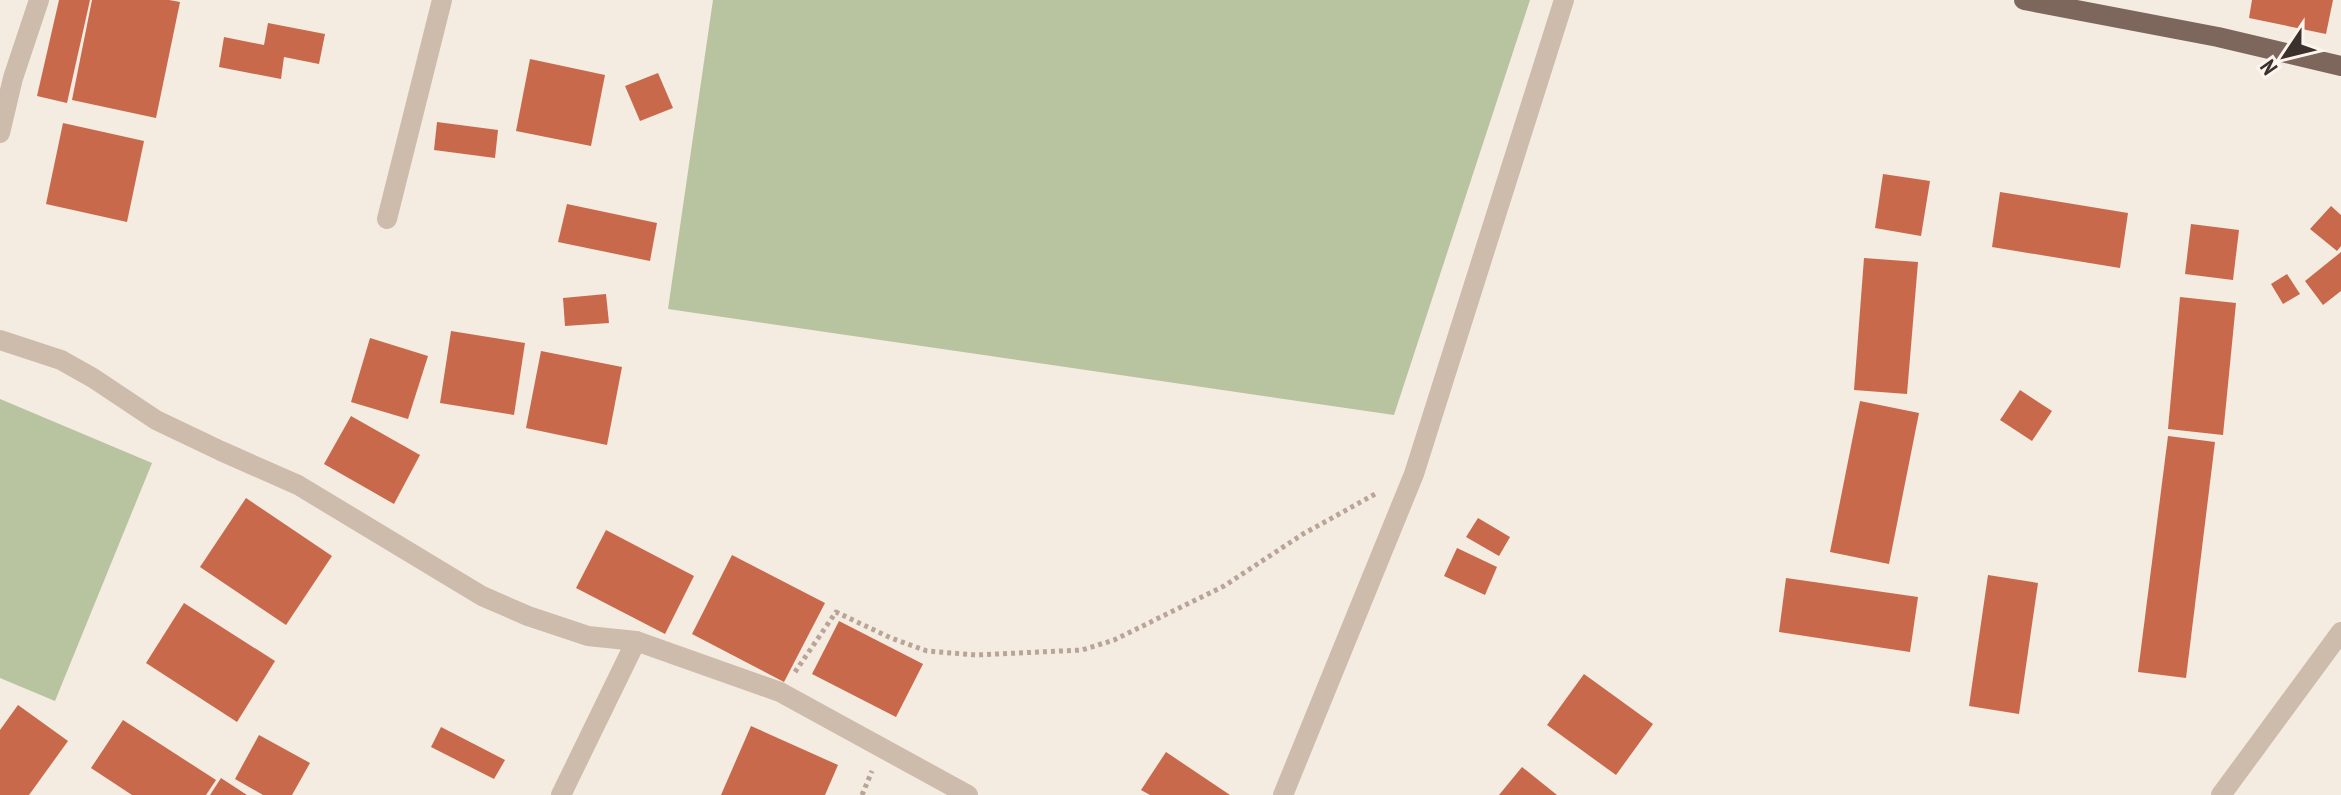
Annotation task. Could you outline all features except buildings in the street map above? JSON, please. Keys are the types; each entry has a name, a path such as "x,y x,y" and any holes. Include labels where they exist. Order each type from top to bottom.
{"main road":[{"path":"2024,0 2218,37 2341,66"}],"street":[{"path":"0,133 13,78 39,0"},
{"path":"387,219 442,0"},
{"path":"1283,795 1414,474 1564,0"},
{"path":"0,340 61,360 156,420 298,485 482,596 528,616 588,636 636,641 780,692 968,795"},
{"path":"2221,795 2341,632"},
{"path":"561,795 636,641"}],"path":[{"path":"780,692 836,612 927,651 976,655 1048,653 1082,650 1114,640 1224,586 1303,534 1414,474"}],"green space":[{"path":"713,0 1530,0 1394,415 668,309"},
{"path":"0,399 152,463 55,701 0,678"}]}
